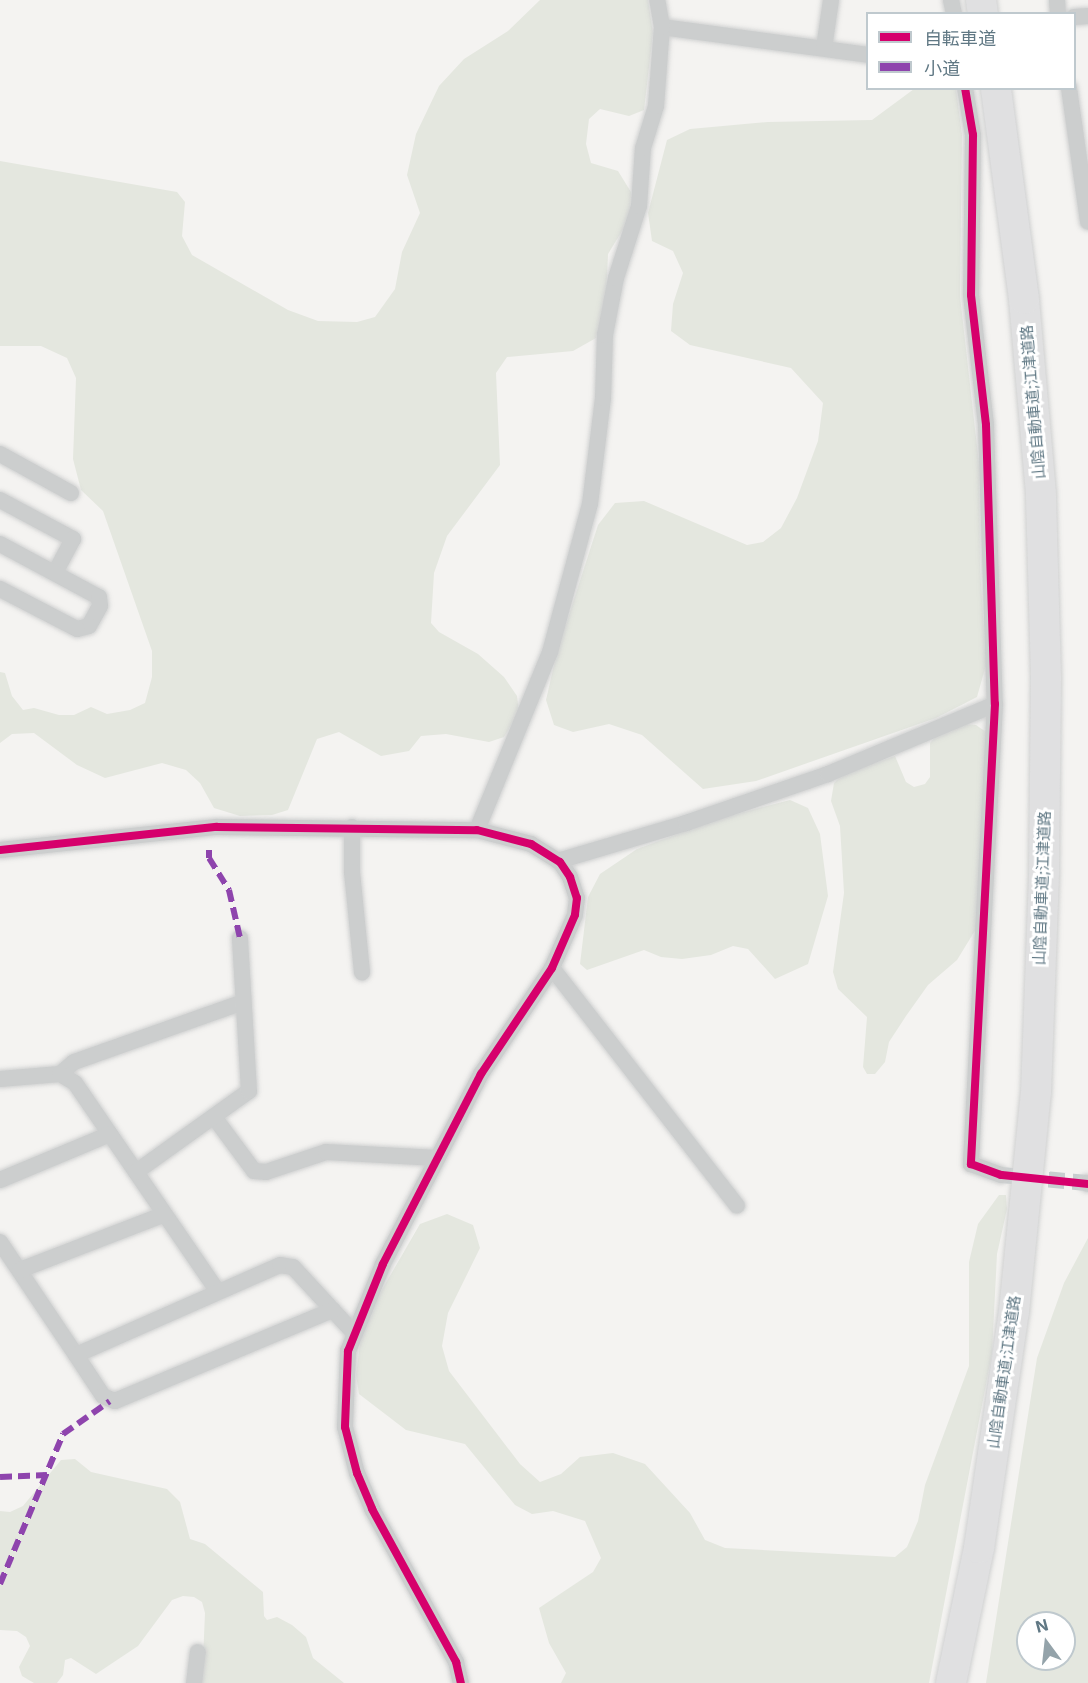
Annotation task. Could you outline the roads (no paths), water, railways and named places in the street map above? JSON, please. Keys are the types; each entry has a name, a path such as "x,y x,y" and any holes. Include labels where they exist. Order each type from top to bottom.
{"highway":[{"name":"山陰自動車道;江津道路","path":"951,1683 979,1548 1014,1312 1036,1094 1044,870 1046,677 1041,494 1024,299 996,90"}],"street":[{"path":"477,830 550,651 587,516 603,398 605,335 616,278 639,206 643,148 656,106 662,27 657,0"},
{"path":"824,48 831,0"},
{"path":"662,27 866,55"},
{"path":"965,90 973,135 971,295 986,425 994,704 971,1164 1001,1174"},
{"path":"1069,90 1088,222"},
{"path":"0,454 70,493"},
{"path":"0,500 73,539 55,573"},
{"path":"0,544 99,597 100,606 89,626 77,629 0,589"},
{"path":"558,861 686,823 828,774 994,704"},
{"path":"0,850 217,827 477,830 531,844 558,861 570,877 577,898 575,915 552,968 481,1074 437,1158 353,1332 344,1383 348,1443 372,1509 456,1662 461,1683"},
{"path":"352,827 352,882 362,973"},
{"path":"136,1172 249,1091 240,938"},
{"path":"552,968 737,1206"},
{"path":"60,1074 74,1062 243,1002"},
{"path":"0,1079 60,1074 75,1083 219,1292"},
{"path":"214,1118 254,1171 266,1172 326,1152 437,1158"},
{"path":"0,1179 110,1134"},
{"path":"20,1270 165,1214"},
{"path":"0,1242 103,1396 115,1401 333,1310"},
{"path":"76,1355 280,1265 293,1267 353,1332"},
{"path":"194,1683 198,1652"}],"tunnel":[{"path":"1001,1175 1087,1183"}]}
